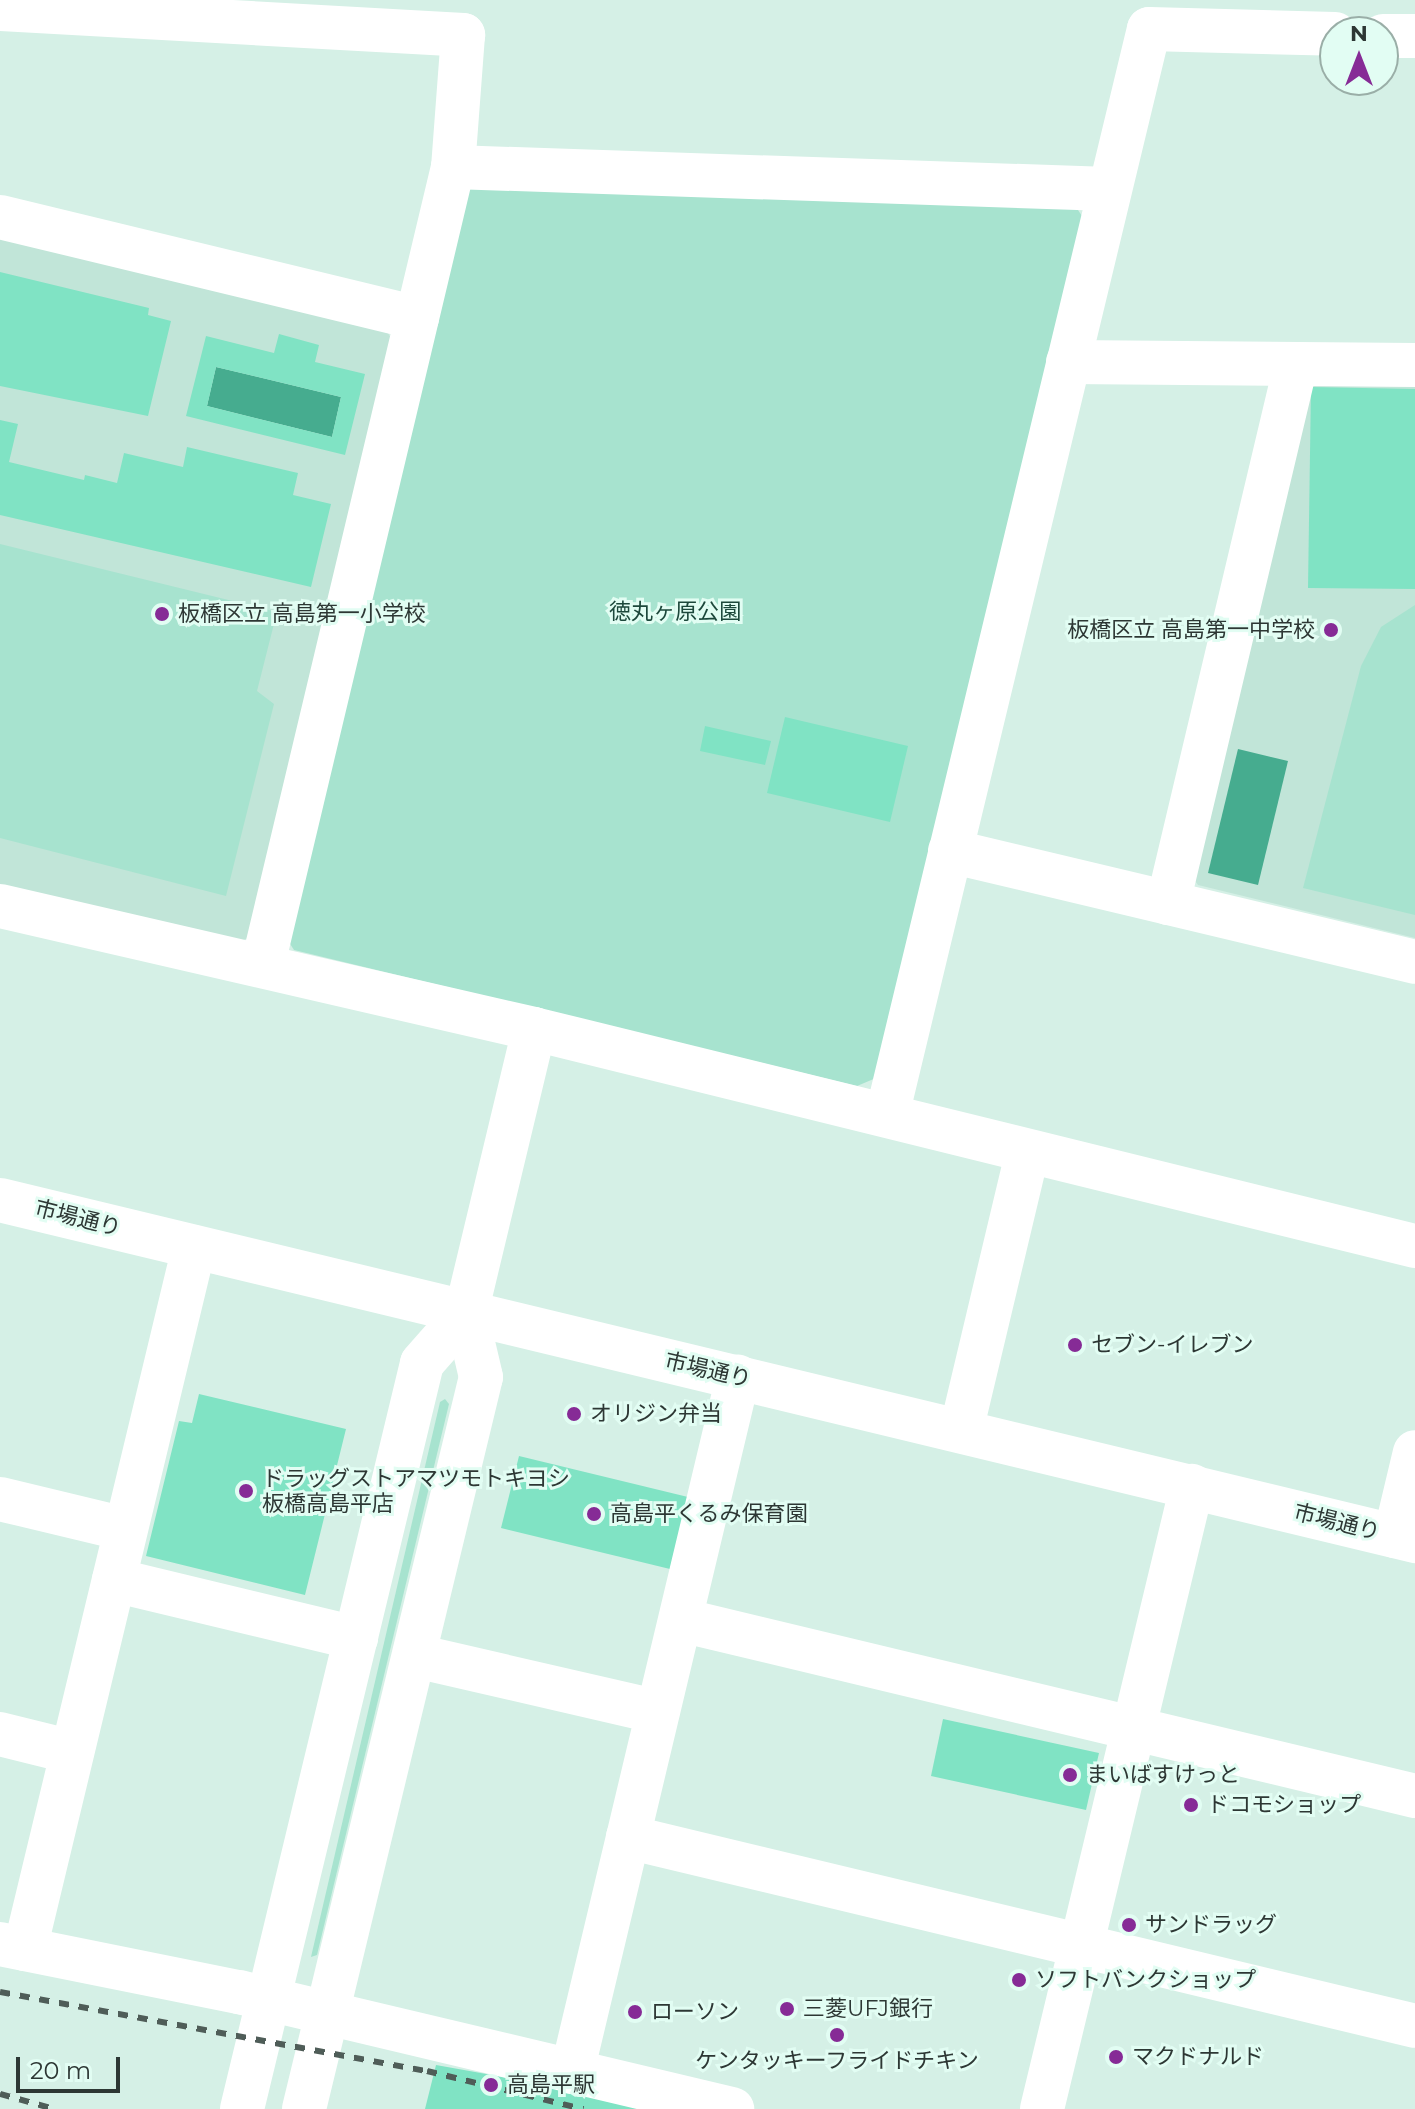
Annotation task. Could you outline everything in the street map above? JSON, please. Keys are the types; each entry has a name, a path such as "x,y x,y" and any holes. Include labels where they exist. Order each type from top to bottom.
{"street":[{"path":"0,9 463,35 453,167 263,964"},
{"path":"887,1115 1149,29 1319,34"},
{"path":"453,167 1109,189"},
{"path":"0,217 417,318"},
{"path":"1068,362 1415,365"},
{"path":"1168,903 1296,364"},
{"path":"950,851 1415,962"},
{"path":"0,906 241,964 263,964 534,1029 887,1115 1027,1153 1415,1246"},
{"path":"304,2109 481,1377 466,1313 534,1029"},
{"path":"961,1431 1027,1153"},
{"name":"市場通り","path":"0,1200 1405,1539"},
{"path":"194,1247 72,1752 13,1946 270,1999 732,2109"},
{"path":"242,2109 422,1363 466,1313"},
{"path":"572,2072 738,1377"},
{"path":"1405,1539 1415,1452"},
{"path":"1042,2109 1192,1486"},
{"path":"0,1499 125,1529"},
{"path":"114,1580 356,1638"},
{"path":"681,1620 1415,1796"},
{"path":"416,1656 658,1712"},
{"path":"0,1734 72,1752"},
{"path":"628,1837 1415,2026"}],"shaded area":[{"name":"板橋区立 高島第一小学校","path":"0,231 383,325 391,338 248,938 233,945 0,889"},
{"path":"216,367 341,397 332,437 207,406"},
{"name":"板橋区立 高島第一中学校","path":"1317,379 1415,380 1415,938 1198,885 1188,871 1307,388"},
{"path":"1238,749 1288,761 1258,885 1208,873"}],"green space":[{"name":"徳丸ヶ原公園","path":"476,183 1072,201 1082,216 876,1078 857,1086 294,950 285,936 463,191"},
{"path":"0,544 277,612 257,691 274,704 226,896 0,838"},
{"path":"1415,605 1415,915 1303,888 1361,666 1381,627"},
{"path":"445,1399 449,1404 317,1955 311,1957 440,1402"}],"building":[{"path":"0,272 149,308 148,315 171,321 148,416 0,386"},
{"path":"279,334 319,345 315,362 365,374 345,455 186,416 206,336 274,353","holes":["216,367 341,397 332,437 207,406"]},
{"path":"1311,387 1415,389 1415,589 1308,588"},
{"path":"0,420 18,424 9,462 84,480 85,475 117,483 124,453 183,467 187,447 298,473 293,495 331,504 311,587 0,515"},
{"path":"785,717 908,746 890,822 767,793"},
{"path":"705,726 771,741 765,765 700,751"},
{"path":"199,1394 346,1429 305,1595 146,1556 179,1421 192,1423"},
{"path":"519,1456 688,1497 670,1569 501,1528"},
{"path":"943,1719 1099,1753 1086,1810 931,1776"},
{"name":"高島平駅","path":"436,2065 665,2106 673,2109 425,2109"}],"railway":[{"path":"0,1992 427,2071 583,2109"},
{"path":"0,2094 54,2109"}],"place":[{"name":"板橋区立 高島第一小学校","path":"162,614"},
{"name":"板橋区立 高島第一中学校","path":"1331,630"},
{"name":"セブン-イレブン","path":"1075,1345"},
{"name":"オリジン弁当","path":"574,1414"},
{"name":"ドラッグストアマツモトキヨシ 板橋高島平店","path":"246,1491"},
{"name":"高島平くるみ保育園","path":"594,1514"},
{"name":"まいばすけっと","path":"1070,1775"},
{"name":"ドコモショップ","path":"1191,1805"},
{"name":"サンドラッグ","path":"1129,1925"},
{"name":"ソフトバンクショップ","path":"1019,1980"},
{"name":"三菱UFJ銀行","path":"787,2009"},
{"name":"ローソン","path":"635,2012"},
{"name":"ケンタッキーフライドチキン","path":"837,2035"},
{"name":"マクドナルド","path":"1116,2057"},
{"name":"高島平駅","path":"491,2085"}]}
